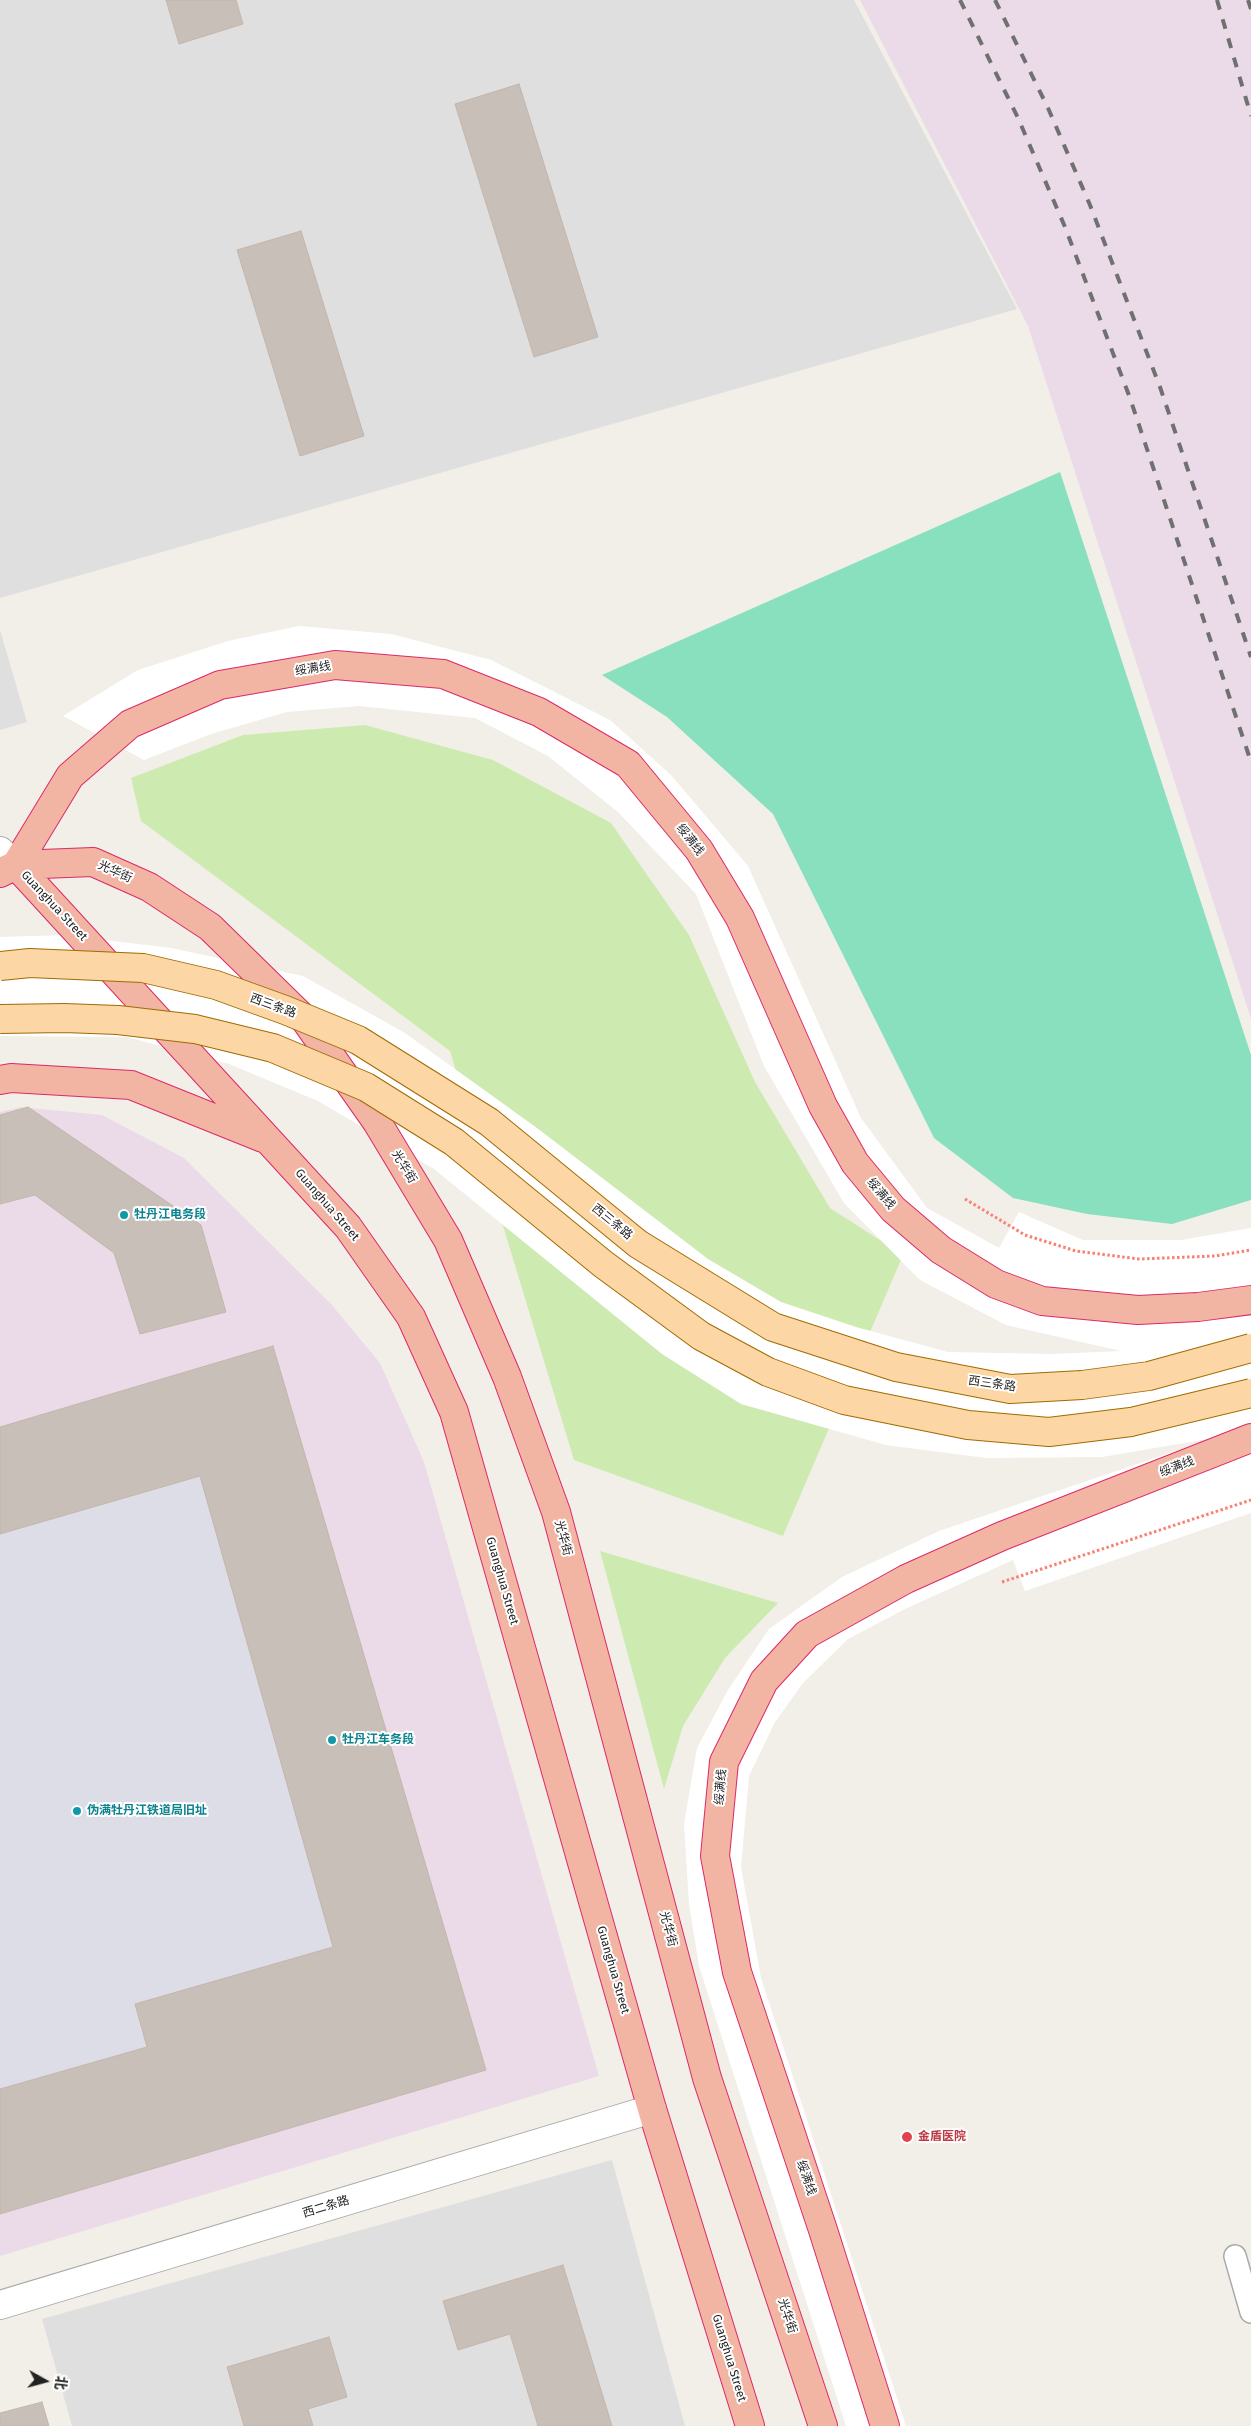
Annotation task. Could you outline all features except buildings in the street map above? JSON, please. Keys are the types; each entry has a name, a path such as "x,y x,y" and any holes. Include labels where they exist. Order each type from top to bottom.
{"highway":[{"name":"绥满线","path":"5,863 70,776 130,724 220,685 334,665 443,674 539,712 628,764 699,850 740,918 823,1106 855,1163 893,1209 949,1255 996,1284 1042,1301 1138,1310 1198,1307 1251,1300"},
{"name":"光华街","path":"5,863 93,862 149,887 210,927 306,1021 377,1122 448,1240 507,1377 556,1512 708,2078 824,2426"},
{"name":"Guanghua Street","path":"5,863 269,1140 348,1227 411,1317 454,1412 652,2109 750,2426"},
{"path":"0,1080 11,1078 131,1085 269,1140"},
{"name":"绥满线","path":"885,2426 824,2230 737,1972 715,1856 724,1762 764,1681 807,1634 906,1579 1002,1536 1251,1438"}],"main road":[{"name":"西三条路","path":"0,966 30,964 143,968 216,985 285,1010 358,1040 489,1122 638,1244 773,1327 896,1367 1010,1389 1082,1385 1149,1376 1251,1348"},
{"path":"0,1019 64,1018 118,1020 195,1029 272,1048 366,1087 454,1142 603,1264 700,1336 768,1372 844,1400 968,1425 1049,1432 1131,1422 1251,1393"}],"street":[{"name":"西二条路","path":"0,2306 652,2109"}],"lane":[{"path":"1235,2256 1251,2312"}],"path":[{"path":"965,1199 1025,1235 1076,1252 1139,1259 1215,1256 1251,1250"},
{"path":"1002,1582 1251,1500"}],"shaded area":[{"path":"0,0 854,0 1017,309 0,598"},
{"path":"860,0 1251,0 1251,1019 1028,326"},
{"path":"0,630 27,722 0,730"},
{"path":"21,1107 102,1115 184,1158 331,1304 380,1363 424,1462 599,2076 0,2256 0,1112"},
{"path":"200,1476 333,1947 135,2004 147,2047 0,2089 0,1534"},
{"path":"612,2160 685,2426 72,2426 42,2319"}],"green space":[{"path":"1060,472 1251,1055 1251,1200 1172,1224 1087,1214 1013,1198 934,1138 773,814 667,717 602,675"},
{"path":"365,725 493,760 611,823 689,935 755,1082 830,1208 903,1255 783,1536 574,1460 450,1051 141,821 131,778 243,735"},
{"path":"600,1551 778,1603 725,1658 683,1726 664,1789"}],"pier":[{"path":"299,626 391,634 491,660 610,720 671,775 748,866 861,1118 927,1208 999,1248 1019,1212 1083,1240 1181,1240 1251,1228 1251,1513 1025,1591 1013,1560 905,1609 848,1639 803,1683 775,1722 749,1776 741,1867 761,1978 906,2426 846,2426 699,1966 689,1904 684,1824 697,1748 728,1690 769,1629 842,1577 939,1531 1214,1438 1102,1457 986,1458 886,1445 741,1404 662,1354 434,1169 318,1101 229,1064 127,1037 0,1036 0,937 63,935 171,948 303,976 405,1033 537,1128 708,1259 781,1302 856,1327 948,1352 1051,1354 1121,1351 1006,1325 920,1280 844,1203 764,1066 696,894 618,812 548,756 475,718 359,706 287,712 211,734 144,760 63,716 138,670 228,641"}],"railway":[{"path":"960,0 1018,118 1065,227 1130,398 1251,762"},
{"path":"995,0 1048,108 1090,205 1160,387 1251,657"},
{"path":"1217,0 1251,116"},
{"path":"1248,0 1251,9"}],"place":[{"name":"牡丹江电务段","path":"124,1215"},
{"name":"牡丹江车务段","path":"332,1740"},
{"name":"伪满牡丹江铁道局旧址","path":"77,1811"},
{"name":"金盾医院","path":"907,2137"}]}
